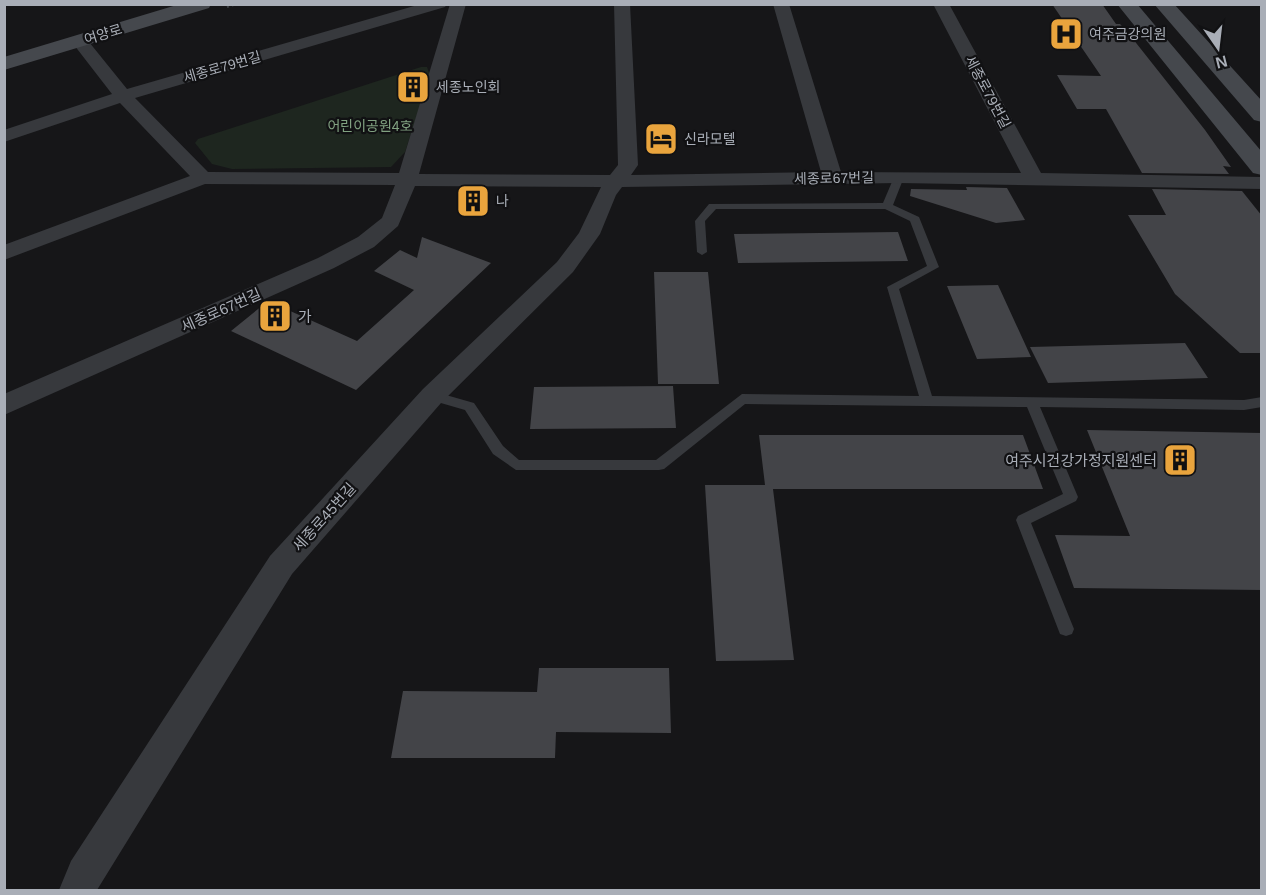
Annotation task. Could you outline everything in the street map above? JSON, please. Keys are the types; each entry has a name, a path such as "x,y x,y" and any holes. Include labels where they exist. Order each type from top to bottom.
{"street":[{"name":"여양로","path":"4,52 172,4"},
{"name":"여양로","path":"4,64 202,4"},
{"name":"세종로79번길","path":"4,136 123,96 440,4"},
{"path":"407,180 458,4"},
{"path":"617,181 628,165 622,4"},
{"path":"781,4 833,178"},
{"name":"세종로79번길","path":"942,4 1034,179"},
{"path":"1126,4 1262,168"},
{"path":"1163,4 1262,115"},
{"path":"4,253 203,178 123,96 80,41"},
{"name":"세종로67번길","path":"203,178 617,181 899,177 1262,183"},
{"name":"세종로67번길","path":"4,405 326,263 366,242 391,221 407,180"},
{"name":"세종로45번길","path":"78,891 84,874 281,565 432,396 565,267 589,234 606,194 617,181"}],"lane":[{"path":"887,206 899,177"},
{"path":"702,252 699,221 713,206 887,206 915,219 933,267 893,287 927,402"},
{"path":"432,396 469,406 498,450 516,465 659,465 742,399 1244,405 1262,402"},
{"path":"1032,403 1071,497 1023,520 1066,629"}],"green space":[{"name":"어린이공원4호","path":"427,67 430,76 405,152 391,167 232,169 212,164 195,143 198,139"}],"building":[{"path":"1052,4 1102,4 1116,24 1120,24 1129,34 1205,130 1231,167 1223,166 1229,174 1142,173 1106,109 1077,109 1057,75 1101,76"},
{"path":"966,187 1007,188 1025,220 996,223 910,196 911,189 967,190"},
{"path":"1152,189 1242,191 1262,216 1262,353 1240,353 1175,294 1128,215 1166,215"},
{"path":"898,232 908,261 738,263 734,234"},
{"name":"가","path":"422,237 491,263 356,390 231,331 268,301 357,341 414,290 374,271 400,250 417,258"},
{"path":"654,272 708,272 719,384 658,384"},
{"path":"998,285 1031,357 977,359 947,286"},
{"path":"1185,343 1208,378 1048,383 1030,347"},
{"path":"673,386 676,428 530,429 534,387"},
{"path":"1087,430 1262,433 1262,590 1074,588 1055,535 1130,536"},
{"path":"759,435 1023,435 1043,489 773,489 794,660 716,661 705,485 765,485"},
{"path":"539,668 669,668 671,733 556,732 555,758 391,758 403,691 537,692"}],"place":[{"name":"여주금강의원","path":"1066,34"},
{"name":"세종노인회","path":"413,87"},
{"name":"신라모텔","path":"661,139"},
{"name":"나","path":"473,201"},
{"name":"가","path":"275,316"},
{"name":"여주시건강가정지원센터","path":"1180,460"}]}
